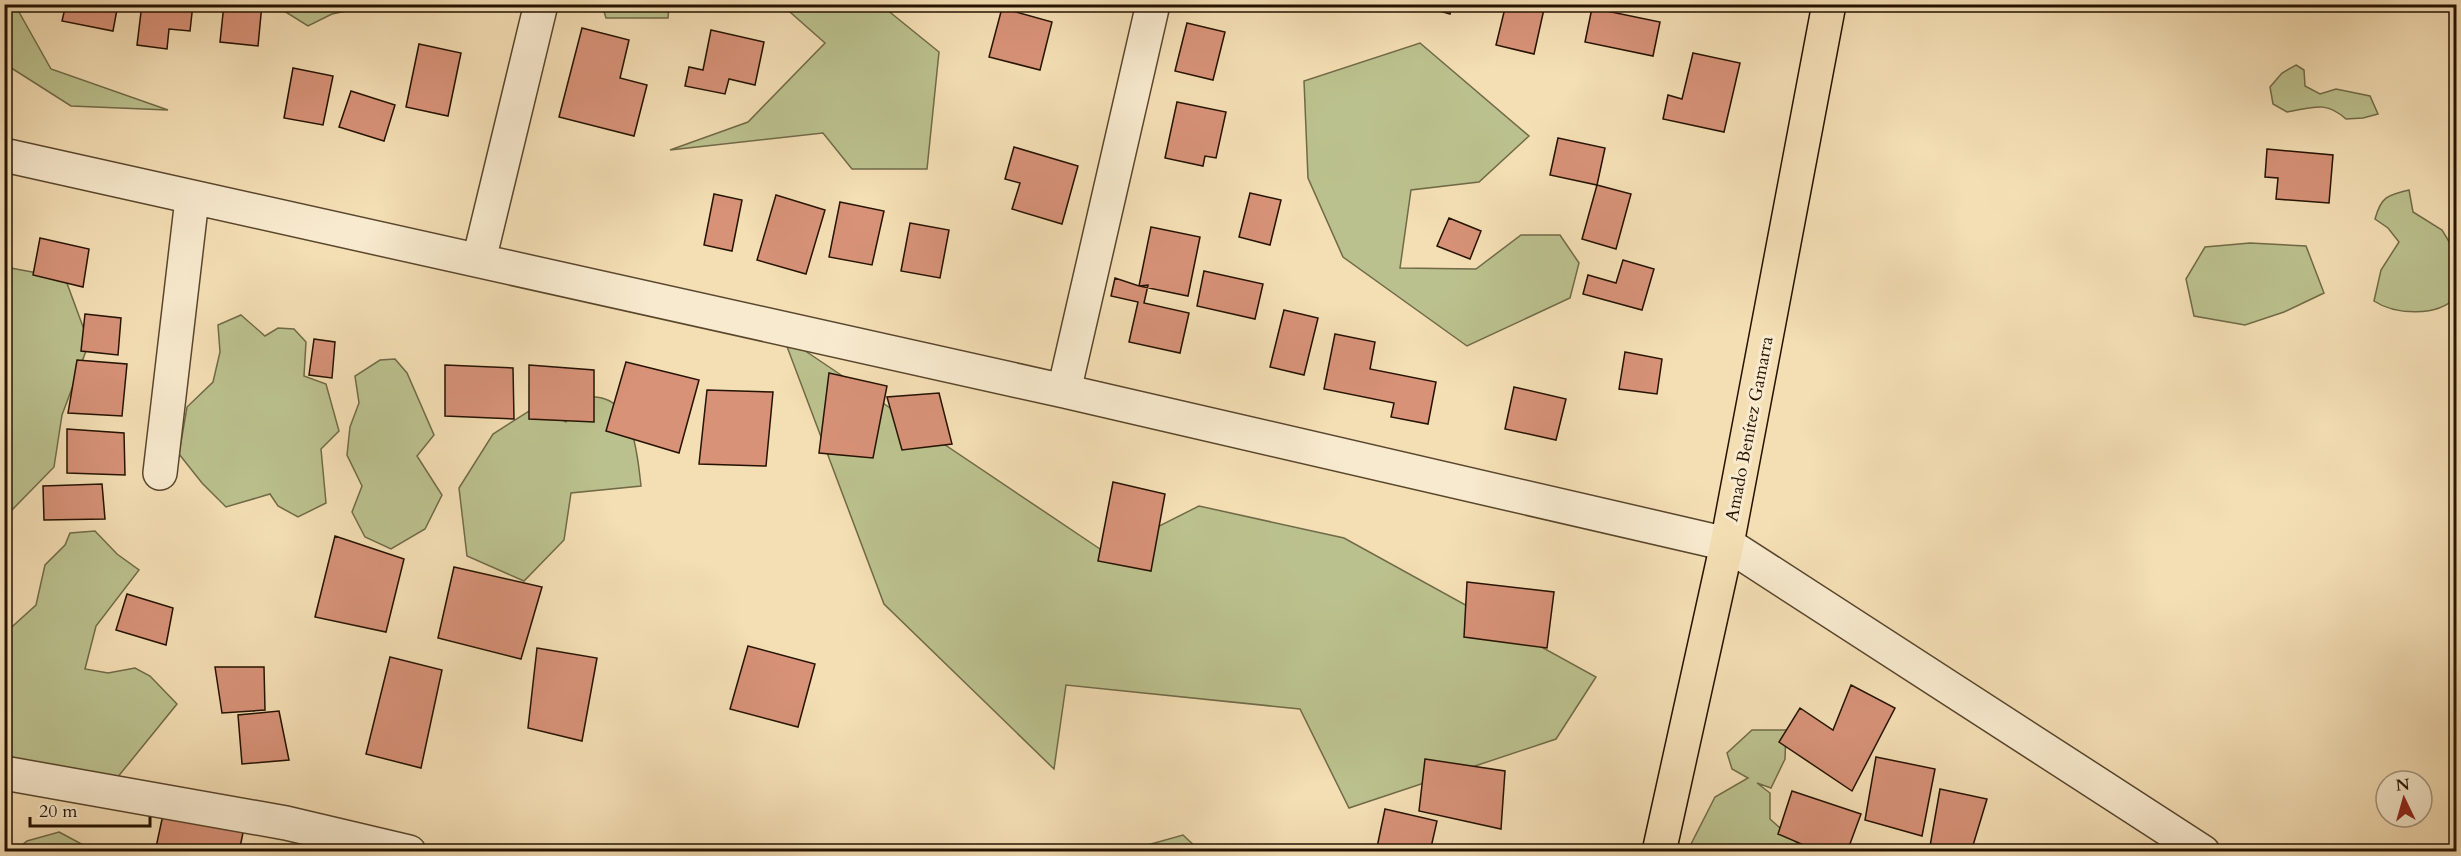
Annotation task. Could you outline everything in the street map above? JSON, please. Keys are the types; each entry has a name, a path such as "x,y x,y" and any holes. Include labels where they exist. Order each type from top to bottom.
{"main road":[{"name":"Amado Benítez Gamarra","path":"1659,852 1727,544 1829,4"}],"street":[{"path":"479,260 541,4"},
{"path":"1064,391 1153,4"},
{"path":"4,155 192,199 479,260 1064,391 1727,544 2203,852"},
{"path":"160,473 192,199"},
{"path":"4,773 286,823 410,852"}],"green space":[{"path":"4,5 15,5 51,69 168,110 71,106 5,64"},
{"path":"266,5 374,5 332,14 308,26 281,9"},
{"path":"602,5 669,5 668,18 606,18"},
{"path":"782,5 881,5 939,52 927,169 852,169 823,133 670,150 748,122 825,43"},
{"path":"1420,43 1529,136 1479,182 1411,190 1400,268 1476,269 1521,235 1560,235 1579,263 1570,298 1467,346 1343,257 1308,178 1304,81"},
{"path":"2296,65 2304,70 2305,86 2320,94 2336,89 2370,96 2378,114 2346,119 2325,107 2311,107 2287,112 2273,104 2270,87 2282,73"},
{"path":"2409,190 2413,212 2442,230 2456,253 2456,297 2439,308 2428,311 2393,309 2374,301 2381,270 2399,242 2388,228 2375,219 2377,212 2386,198"},
{"path":"2250,243 2306,246 2324,293 2284,312 2245,325 2194,316 2186,279 2205,247"},
{"path":"5,267 65,278 89,343 62,415 54,467 11,511 5,511"},
{"path":"241,315 265,336 278,328 294,329 306,342 304,376 326,384 339,431 321,449 326,503 298,517 278,506 270,494 226,507 202,483 179,454 187,407 213,382 220,352 218,325"},
{"path":"783,336 1106,553 1199,506 1344,538 1596,677 1556,739 1349,808 1300,709 1066,685 1054,769 884,604"},
{"path":"395,359 407,373 434,435 417,456 442,495 425,529 391,549 365,537 352,512 362,486 347,455 350,427 359,403 355,376 380,360"},
{"path":"577,396 605,399 623,413 633,437 641,486 571,493 564,540 524,581 467,556 459,488 493,434 537,406 566,422"},
{"path":"95,531 117,554 139,570 96,626 85,669 108,673 135,668 150,676 177,704 108,789 8,762 4,751 4,634 36,605 45,565 65,545 70,533"},
{"path":"1752,730 1786,730 1785,759 1771,788 1757,783 1770,793 1770,819 1806,851 1687,852 1715,797 1748,778 1732,769 1727,753"},
{"path":"59,832 87,847 105,848 110,851 15,851 27,841"},
{"path":"1183,835 1200,851 1126,851"}],"building":[{"path":"66,4 118,4 113,31 62,21"},
{"path":"142,4 193,4 190,31 169,29 167,49 137,45"},
{"path":"224,4 262,4 258,46 220,42"},
{"path":"1417,4 1452,4 1450,14"},
{"path":"1506,4 1523,4 1544,9 1534,54 1496,45"},
{"path":"1002,8 1052,22 1040,70 989,57"},
{"path":"1592,8 1660,22 1653,56 1585,42"},
{"path":"1187,23 1225,32 1213,80 1175,71"},
{"path":"582,28 629,40 620,78 647,85 634,136 559,117"},
{"path":"711,30 764,42 755,85 729,79 725,94 685,86 689,67 703,70"},
{"path":"419,44 461,53 448,116 406,107"},
{"path":"1693,53 1740,63 1724,132 1663,119 1668,95 1682,99"},
{"path":"293,68 333,76 323,125 284,118"},
{"path":"351,91 395,105 384,141 339,127"},
{"path":"1177,102 1226,112 1216,158 1205,156 1203,166 1165,158"},
{"path":"1558,138 1605,148 1597,185 1550,175"},
{"path":"1014,147 1078,166 1062,224 1012,209 1020,183 1005,179"},
{"path":"2267,149 2333,155 2329,203 2276,199 2278,178 2265,177"},
{"path":"1597,185 1631,194 1616,249 1582,239"},
{"path":"1250,193 1281,200 1270,245 1239,237"},
{"path":"714,194 742,200 732,251 704,245"},
{"path":"776,195 825,210 806,274 757,260"},
{"path":"840,202 884,211 872,265 829,257"},
{"path":"1449,218 1481,231 1470,259 1437,246"},
{"path":"910,223 949,230 940,278 901,271"},
{"path":"1151,227 1200,237 1188,296 1139,286"},
{"path":"40,238 89,249 83,287 33,275"},
{"path":"1623,260 1654,269 1642,310 1583,294 1588,275 1616,283"},
{"path":"1204,271 1263,284 1255,319 1197,306"},
{"path":"1115,278 1139,286 1148,285 1144,303 1189,313 1180,353 1129,342 1138,302 1111,296"},
{"path":"1284,310 1318,318 1304,375 1270,367"},
{"path":"85,314 121,318 118,355 81,351"},
{"path":"1335,334 1375,342 1370,369 1436,382 1428,424 1391,417 1394,403 1324,389"},
{"path":"314,339 335,342 332,378 309,375"},
{"path":"1625,352 1662,359 1657,394 1619,389"},
{"path":"77,360 127,364 122,416 68,413"},
{"path":"626,362 699,380 679,453 606,431"},
{"path":"445,365 513,368 514,419 445,416"},
{"path":"529,365 594,370 594,422 529,419"},
{"path":"829,373 887,386 873,458 819,453"},
{"path":"1514,387 1566,399 1556,440 1505,429"},
{"path":"707,390 773,392 766,466 699,464"},
{"path":"939,393 952,444 902,450 887,397"},
{"path":"67,429 124,433 125,475 67,473"},
{"path":"1113,482 1165,494 1151,571 1098,561"},
{"path":"102,484 105,519 44,520 43,486"},
{"path":"4,494 9,494 11,527 4,527"},
{"path":"335,536 404,559 386,632 315,617"},
{"path":"454,567 542,587 521,659 438,638"},
{"path":"1467,582 1554,592 1547,648 1464,637"},
{"path":"127,594 173,608 166,645 116,630"},
{"path":"748,646 815,664 798,727 730,709"},
{"path":"537,648 597,658 582,741 528,728"},
{"path":"390,657 442,670 421,768 366,754"},
{"path":"215,667 264,667 265,710 222,713"},
{"path":"1851,685 1895,708 1852,791 1779,742 1800,708 1833,730"},
{"path":"279,711 289,760 242,764 238,715"},
{"path":"1876,757 1935,769 1922,836 1865,820"},
{"path":"1425,759 1505,771 1501,829 1419,811"},
{"path":"1940,789 1987,799 1971,852 1929,852"},
{"path":"1792,791 1861,814 1847,852 1820,852 1778,834"},
{"path":"1385,809 1437,821 1430,852 1376,852"},
{"path":"164,810 244,828 239,852 155,852"}]}
